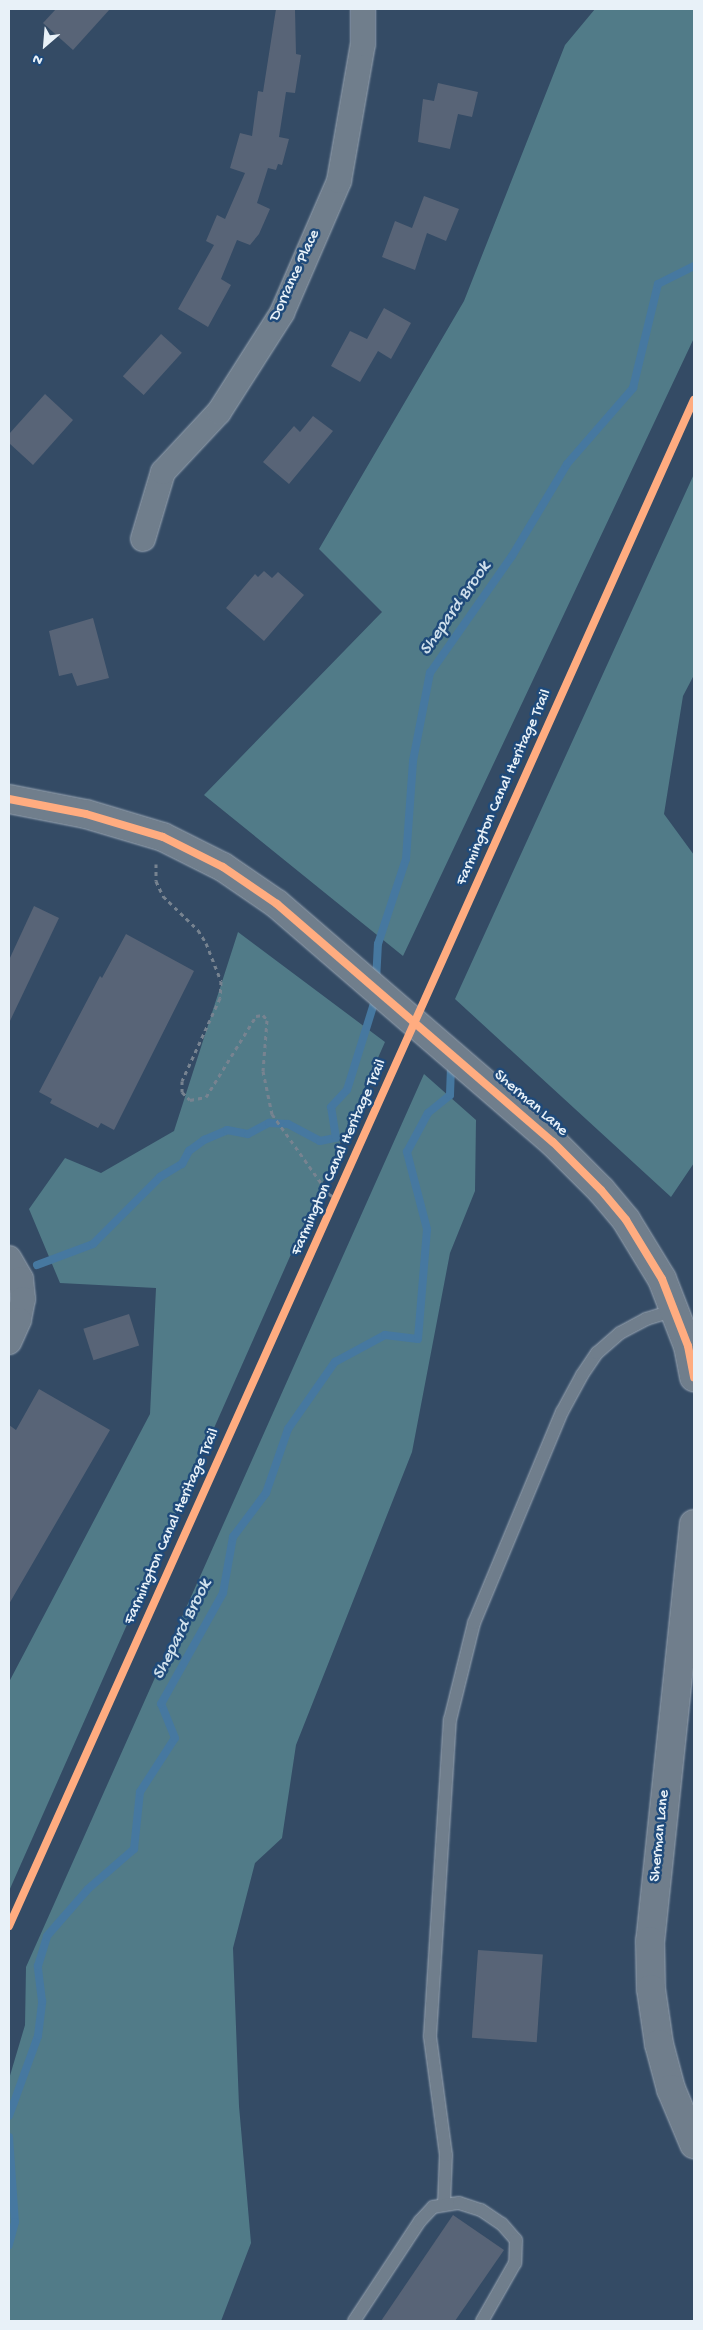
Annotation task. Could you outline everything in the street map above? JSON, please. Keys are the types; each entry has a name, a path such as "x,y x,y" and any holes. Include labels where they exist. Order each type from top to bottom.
{"street":[{"name":"Dorrance Place","path":"142,539 163,472 219,412 282,313 338,181 362,44 363,9"},
{"name":"Sherman Lane","path":"9,799 86,814 162,837 223,867 277,904 553,1142 626,1220 648,1253 675,1310 688,1346 694,1377"},
{"path":"9,1258 21,1279 23,1299 19,1320 9,1342"},
{"name":"Sherman Lane","path":"694,1524 650,1941 651,1989 659,2044 671,2089 694,2144"}],"lane":[{"path":"444,2204 446,2154 430,2036 450,1720 474,1623 562,1412 582,1375 597,1353 620,1333 646,1319 675,1310"},
{"path":"354,2321 420,2221 433,2207 459,2203 481,2210 502,2224 516,2240 515,2263 482,2321"}],"path":[{"path":"162,837 154,873 156,882 163,896 206,943 221,981 220,998 182,1081 182,1092 190,1100 206,1097 259,1014 267,1020 262,1071 272,1114 333,1196"}],"shaded area":[{"path":"595,9 694,9 694,338 403,956 204,795 382,612 319,549 464,301 565,45"},
{"path":"694,474 694,675 683,696 664,814 694,855 694,1163 671,1197 455,999"},
{"path":"238,932 385,1042 9,1891 9,1682 150,1414 156,1288 60,1283 29,1209 65,1158 101,1173 174,1131"},
{"path":"424,1074 476,1120 475,1191 450,1253 412,1452 296,1745 282,1838 255,1863 233,1948 239,2106 251,2243 221,2321 9,2321 9,2079 25,2025 26,1967"}],"building":[{"path":"56,9 110,9 73,50 43,23"},
{"path":"276,9 295,9 296,54 301,55 295,93 286,92 279,137 289,139 282,165 278,164 276,170 268,168 257,203 270,209 259,234 250,245 237,240 221,279 231,285 208,327 178,309 214,245 206,241 217,215 225,219 245,173 230,168 240,133 252,136 258,91 263,92"},
{"path":"438,83 478,92 472,117 458,114 450,149 418,142 423,99 434,101"},
{"path":"424,196 459,209 446,241 427,233 415,270 382,257 395,221 412,228"},
{"path":"384,308 411,323 391,359 378,351 360,382 331,366 350,331 367,339"},
{"path":"161,334 182,353 144,395 123,376"},
{"path":"45,394 73,420 33,465 9,443 9,434"},
{"path":"313,416 333,431 289,484 263,462 294,426 300,432"},
{"path":"264,571 272,578 278,572 304,595 264,641 226,608 255,574 258,577"},
{"path":"93,618 109,678 77,686 72,673 59,676 49,631"},
{"path":"34,906 59,918 9,1023 9,960"},
{"path":"126,934 194,971 114,1130 101,1123 98,1128 50,1103 52,1099 39,1092 100,976 102,978"},
{"path":"129,1314 139,1345 94,1360 83,1329"},
{"path":"39,1389 110,1430 9,1604 9,1425 16,1430"},
{"path":"478,1950 543,1955 537,2042 472,2038"},
{"path":"453,2215 504,2250 455,2321 381,2321"}],"waterway":[{"name":"Shepard Brook","path":"376,981 378,944 406,859 413,761 430,673 512,556 567,464 633,388 658,284 694,266"},
{"path":"37,1265 93,1244 160,1177 182,1164 189,1151 204,1140 227,1130 248,1134 269,1123 288,1124 320,1141 336,1138 331,1107 347,1090 375,1000"},
{"name":"Shepard Brook","path":"9,2116 38,2036 42,2001 38,1966 47,1936 88,1889 134,1849 140,1792 175,1738 161,1704 223,1593 233,1537 266,1493 288,1429 335,1362 385,1335 418,1339 427,1229 407,1152 428,1113 450,1095 451,1064"},
{"name":"Shepard Brook","path":"9,2137 15,2222 9,2245"}],"cycle path":[{"name":"Farmington Canal Heritage Trail","path":"9,1926 694,400"},
{"path":"9,799 86,814 163,837 223,867 277,904 553,1142 601,1190 626,1220 662,1279 688,1346 694,1377"}]}
